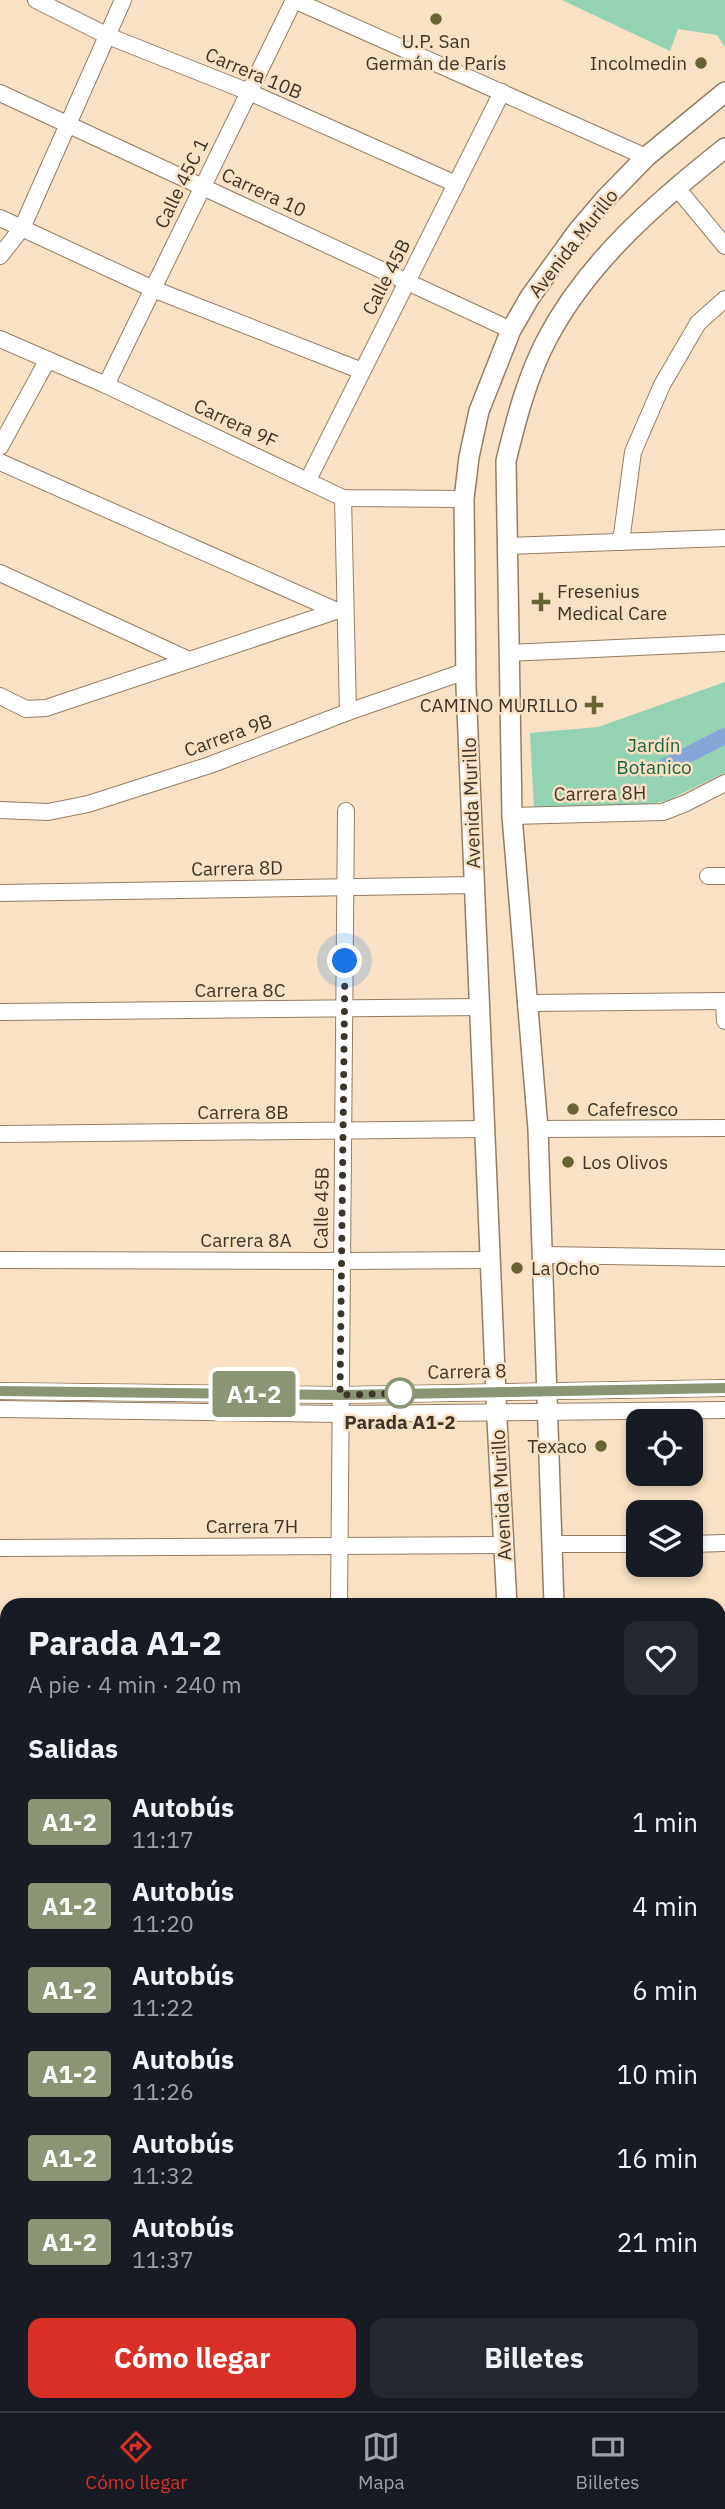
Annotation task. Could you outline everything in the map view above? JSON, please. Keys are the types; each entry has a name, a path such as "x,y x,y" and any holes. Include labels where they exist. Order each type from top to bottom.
{"main road":[{"name":"Avenida Murillo","path":"508,1598 496,1402 466,671 464,499 469,457 479,411 511,330 530,297 577,232 606,198 646,157 725,92"},
{"name":"Avenida Murillo","path":"554,1598 538,1129 512,816 506,461 516,422 546,341 568,304 607,254 677,188 725,148"}],"street":[{"name":"Carrera 10B","path":"36,0 108,36 249,92 456,184"},
{"path":"0,256 22,228 123,0"},
{"path":"294,0 646,157"},
{"name":"Calle 45C 1","path":"106,385 294,0"},
{"name":"Calle 45B","path":"308,480 502,92"},
{"name":"Carrera 10","path":"0,93 511,330"},
{"path":"677,188 725,246"},
{"path":"0,218 153,289 362,371"},
{"path":"621,542 633,452 662,385 698,323 725,299"},
{"name":"Carrera 9F","path":"0,339 106,385 343,499 464,499"},
{"path":"0,447 47,361"},
{"path":"0,462 341,610"},
{"path":"343,499 341,610 348,712"},
{"path":"507,546 725,538"},
{"path":"0,573 189,660"},
{"path":"0,696 26,709 46,708 341,610"},
{"path":"508,653 725,643"},
{"name":"Carrera 9B","path":"1,814 48,811 88,804 210,765 348,712 466,671"},
{"name":"Carrera 8H","path":"512,816 663,812 725,783"},
{"name":"Calle 45B","path":"339,1598 346,811"},
{"path":"708,876 725,876"},
{"name":"Carrera 8D","path":"0,893 474,886"},
{"path":"529,1003 725,1002 725,1021"},
{"name":"Carrera 8C","path":"0,1012 480,1007"},
{"path":"538,1129 725,1128"},
{"name":"Carrera 8B","path":"0,1135 486,1129"},
{"path":"544,1255 725,1258"},
{"name":"Carrera 8A","path":"0,1260 491,1260"},
{"name":"Carrera 8","path":"0,1409 340,1414 496,1402 548,1391 725,1388"},
{"name":"Carrera 8","path":"0,1391 340,1395 496,1402 549,1411 725,1410"},
{"path":"703,1544 725,1543"},
{"path":"551,1544 626,1544"},
{"name":"Carrera 7H","path":"0,1548 504,1545"}],"green space":[{"path":"562,0 725,0 725,47 717,35 678,29 670,51"},
{"name":"Jardín Botanico","path":"725,682 725,773 666,801 647,805 534,810 530,733 598,727"}],"waterway":[{"path":"660,769 725,736"}],"bus line":[{"name":"A1-2","path":"0,1391 340,1395 725,1388"}],"place":[{"name":"U.P. San Germán de París","path":"436,19"},
{"name":"Incolmedin","path":"701,63"},
{"name":"Fresenius Medical Care","path":"541,602"},
{"name":"CAMINO MURILLO","path":"594,705"},
{"name":"Cafefresco","path":"573,1109"},
{"name":"Los Olivos","path":"568,1162"},
{"name":"La Ocho","path":"517,1268"},
{"name":"Parada A1-2","path":"400,1393"},
{"name":"Texaco","path":"601,1446"}],"route":[{"path":"345,961 340,1395 412,1393 400,1393"}]}
